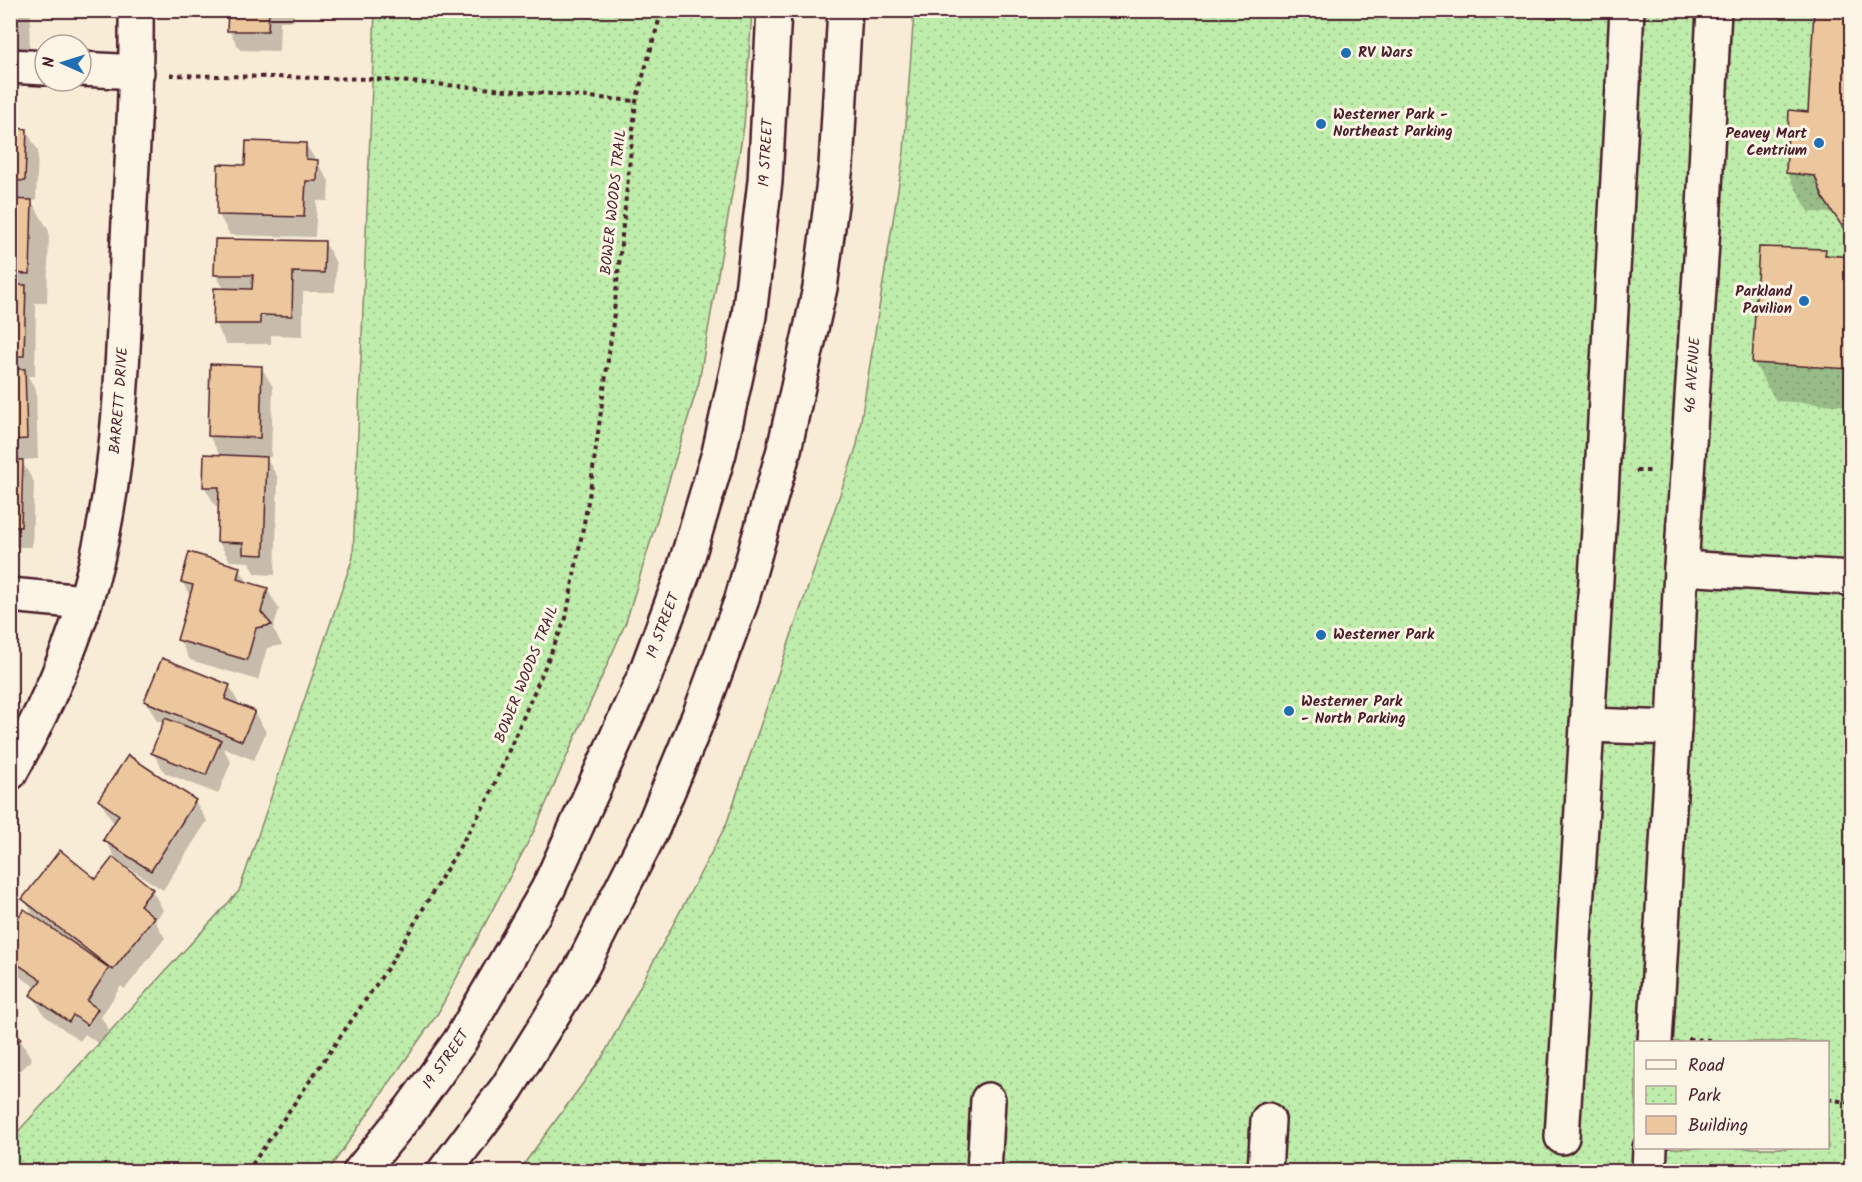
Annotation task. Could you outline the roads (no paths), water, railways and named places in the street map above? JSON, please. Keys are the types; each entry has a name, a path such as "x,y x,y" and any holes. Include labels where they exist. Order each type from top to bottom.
{"main road":[{"name":"BARRETT DRIVE","path":"10,773 53,686 84,602 103,534 114,470 121,399 136,72 136,10"},
{"name":"19 STREET","path":"360,1172 411,1109 460,1041 548,889 645,675 683,573 718,453 749,316 765,181 774,10"},
{"path":"444,1172 507,1088 581,969 653,827 701,711 741,602 784,450 820,288 836,166 844,10"},
{"path":"1562,1137 1627,10"},
{"name":"46 AVENUE","path":"1654,1041 1714,10"},
{"path":"10,66 33,67"},
{"path":"93,70 136,72"},
{"path":"1681,568 1851,578"},
{"path":"10,595 84,602"},
{"path":"1587,725 1674,728"},
{"path":"984,1172 988,1100"},
{"path":"1264,1172 1268,1120"},
{"path":"1649,1172 1650,1149"}],"place":[{"name":"RV Wars","path":"1346,53"},
{"name":"Westerner Park - Northeast Parking","path":"1321,124"},
{"name":"Peavey Mart Centrium","path":"1819,143"},
{"name":"Parkland Pavilion","path":"1804,301"},
{"name":"Westerner Park","path":"1321,635"},
{"name":"Westerner Park - North Parking","path":"1289,711"}]}
